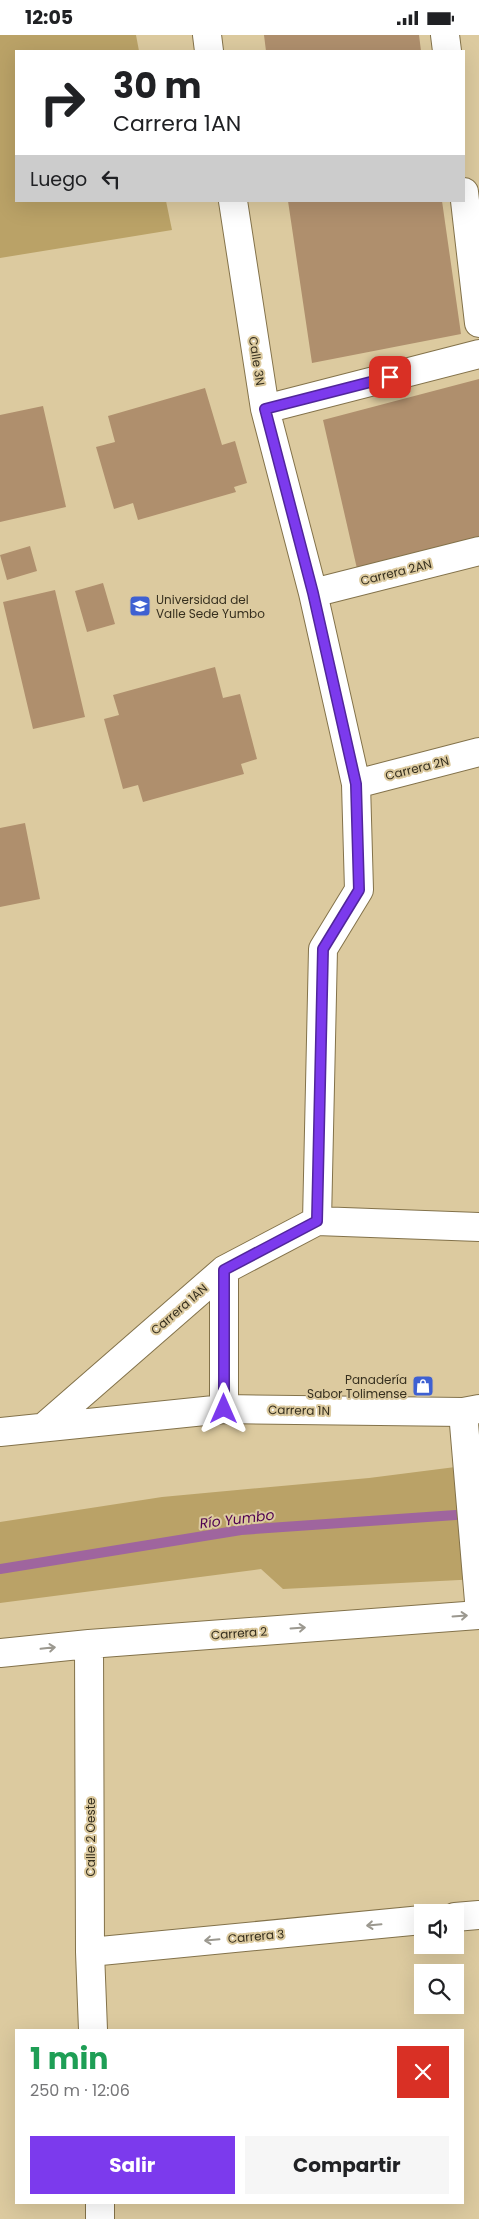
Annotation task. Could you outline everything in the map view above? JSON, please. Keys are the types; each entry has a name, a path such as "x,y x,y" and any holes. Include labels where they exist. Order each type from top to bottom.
{"street":[{"path":"207,35 209,50"},
{"path":"445,35 447,50"},
{"name":"Calle 3N","path":"233,202 265,409 313,593 356,784 359,890 323,949 317,1221"},
{"path":"465,202 479,323"},
{"path":"265,409 479,354"},
{"name":"Carrera 2AN","path":"313,593 479,551"},
{"name":"Carrera 2N","path":"356,784 479,752"},
{"name":"Carrera 1AN","path":"45,1426 224,1270 317,1221 479,1227"},
{"path":"224,1270 224,1409"},
{"name":"Carrera 1N","path":"0,1432 224,1409 469,1416"},
{"path":"469,1416 479,1601"},
{"name":"Carrera 2","path":"0,1653 89,1644 479,1615"},
{"name":"Calle 2 Oeste","path":"89,1644 90,1952 93,2029"},
{"path":"464,1916 479,1915"},
{"name":"Carrera 3","path":"90,1952 414,1921"},
{"path":"100,2204 100,2219"}],"shaded area":[{"path":"0,35 136,35 139,50 15,50 15,202 166,202 172,230 0,258"},
{"path":"479,1464 479,1579 283,1589 261,1569 0,1603 0,1522 162,1497 369,1478"}],"building":[{"path":"264,35 419,35 421,50 266,50"},
{"path":"288,202 442,202 461,334 312,363"},
{"path":"479,379 479,540 358,573 323,420"},
{"path":"205,388 222,445 235,441 247,483 234,487 236,492 138,520 133,503 114,509 96,447 115,442 108,416"},
{"path":"43,406 66,507 0,522 0,415"},
{"path":"30,546 37,571 7,580 0,555"},
{"path":"103,583 115,624 87,632 75,591"},
{"path":"55,590 85,717 33,729 3,602"},
{"path":"215,667 223,698 240,694 257,759 241,764 244,774 143,802 138,785 123,789 104,719 119,715 113,695"},
{"path":"25,823 40,899 0,907 0,828"}],"waterway":[{"name":"Río Yumbo","path":"0,1569 241,1530 470,1514"}],"place":[{"name":"Universidad del Valle Sede Yumbo","path":"140,606"},
{"name":"Panadería Sabor Tolimense","path":"423,1386"}],"route":[{"path":"224,1409 224,1270 317,1221 323,949 359,890 356,784 313,593 265,409 390,377"}]}
